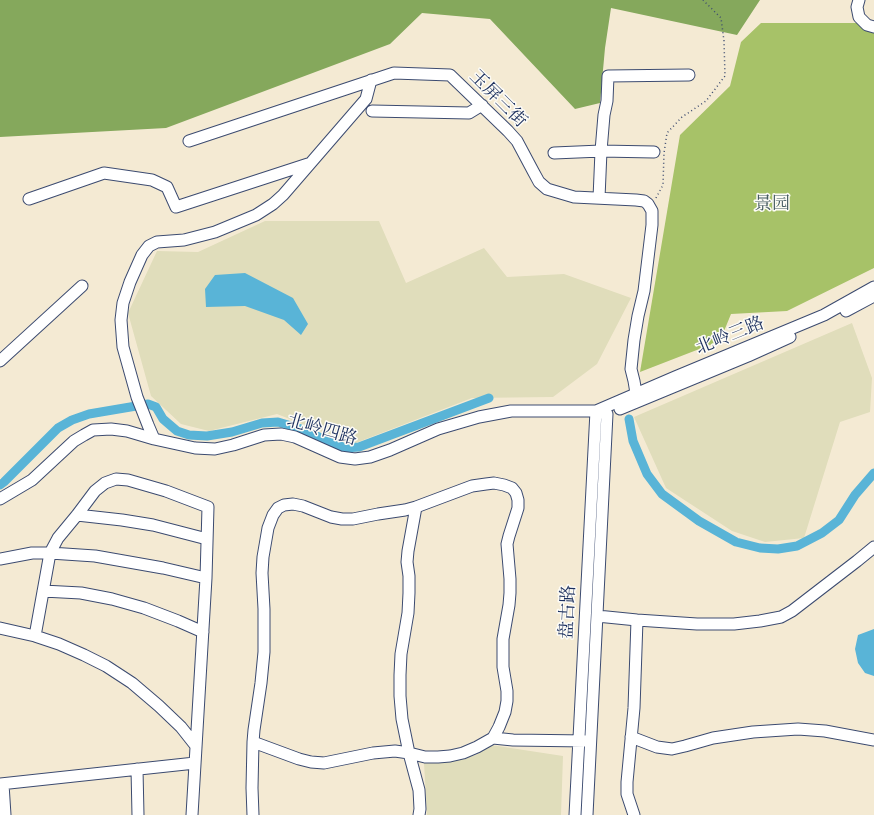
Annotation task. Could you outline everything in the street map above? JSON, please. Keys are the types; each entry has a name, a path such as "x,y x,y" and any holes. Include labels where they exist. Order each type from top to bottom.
{"street":[{"path":"859,0 857,7 859,17 874,28"},
{"name":"玉屏三街","path":"189,141 394,72 450,75 517,141 539,182 547,188 574,197 644,201 648,204 652,211 652,225 644,291 638,316 631,369 636,393"},
{"path":"599,198 601,151 604,115 607,101 608,76 689,75"},
{"path":"154,439 137,398 123,347 121,320 123,302 142,255 149,246 157,242 184,240 215,232 256,215 272,204 283,195 366,99 371,80"},
{"path":"372,112 469,113 482,105"},
{"path":"554,153 601,151 654,152"},
{"path":"30,199 104,173 152,180 167,187 176,208 310,164"},
{"path":"0,361 82,286"},
{"name":"北岭三路","path":"601,413 636,393 824,315 874,287"},
{"name":"北岭三路","path":"601,413 748,356 829,320 874,296"},
{"name":"北岭四路","path":"0,500 32,480 74,441 93,430 110,429 127,431 154,439 195,448 216,449 264,435 280,434 295,437 340,457 356,459 370,457 438,429 479,417 511,411 601,413"},
{"name":"盘古路","path":"575,815 588,563 601,413"},
{"name":"盘古路","path":"587,815 599,563 601,413"},
{"path":"35,636 50,553 58,538 95,491 105,483 116,479 128,480 166,491 208,507 206,578 192,815"},
{"path":"253,742 292,757 311,762 324,763 395,751 409,752 425,757 450,756 463,753 493,738 505,712 507,701 503,639 510,593 508,544 518,508 516,492 512,488 494,483 472,486 416,507 353,519 331,517 303,506 292,504 284,505 278,508 273,515 268,528 262,557 264,652 253,742 253,815"},
{"path":"416,507 407,562 409,576 408,613 401,654 400,696 402,719 419,790 419,815"},
{"path":"77,515 153,525 207,539"},
{"path":"597,616 697,624 734,624 781,617 792,611 874,547"},
{"path":"0,559 32,553 95,556 128,561 206,578"},
{"path":"588,563 599,563"},
{"path":"43,591 81,593 112,599 144,608 203,632"},
{"path":"634,815 627,794 627,782 634,708 637,620"},
{"path":"0,628 35,636 59,644 106,666 132,683 159,706 181,727 196,746"},
{"path":"631,737 657,747 672,749 713,738 753,732 798,729 825,731 874,740"},
{"path":"493,738 590,742"},
{"path":"5,815 2,784 196,763"},
{"path":"137,769 138,815"}],"path":[{"path":"653,203 664,185 664,153 667,133 682,117 706,101 725,76 724,41 721,18 703,0"}],"shaded area":[{"path":"265,221 379,221 406,283 484,248 507,277 564,274 631,298 597,364 553,397 472,398 353,444 277,414 209,431 181,424 151,396 128,313 157,251 198,252"},
{"path":"852,323 872,378 870,412 840,422 804,538 765,542 732,531 666,488 634,417"},
{"path":"491,745 563,756 561,815 427,815 424,763 460,759 476,755"}],"green space":[{"path":"0,0 760,0 737,35 611,8 605,48 600,103 575,109 490,19 422,13 390,44 166,128 0,137"},
{"name":"景园","path":"761,23 874,23 874,268 787,311 731,314 720,341 640,372 680,135 730,86 741,42"}],"water":[{"path":"245,273 293,298 308,324 301,335 284,320 245,306 206,307 205,289 215,275"},
{"path":"874,629 874,676 865,673 858,663 855,649 858,635"}],"waterway":[{"path":"0,485 58,428 72,420 89,414 148,404 156,407 163,419 177,431 189,435 207,436 232,432 262,423 278,422 298,428 345,448 359,447 489,398"},
{"path":"629,419 633,441 647,474 662,494 699,521 736,542 760,548 778,549 797,546 822,533 839,520 855,495 874,473"}]}
